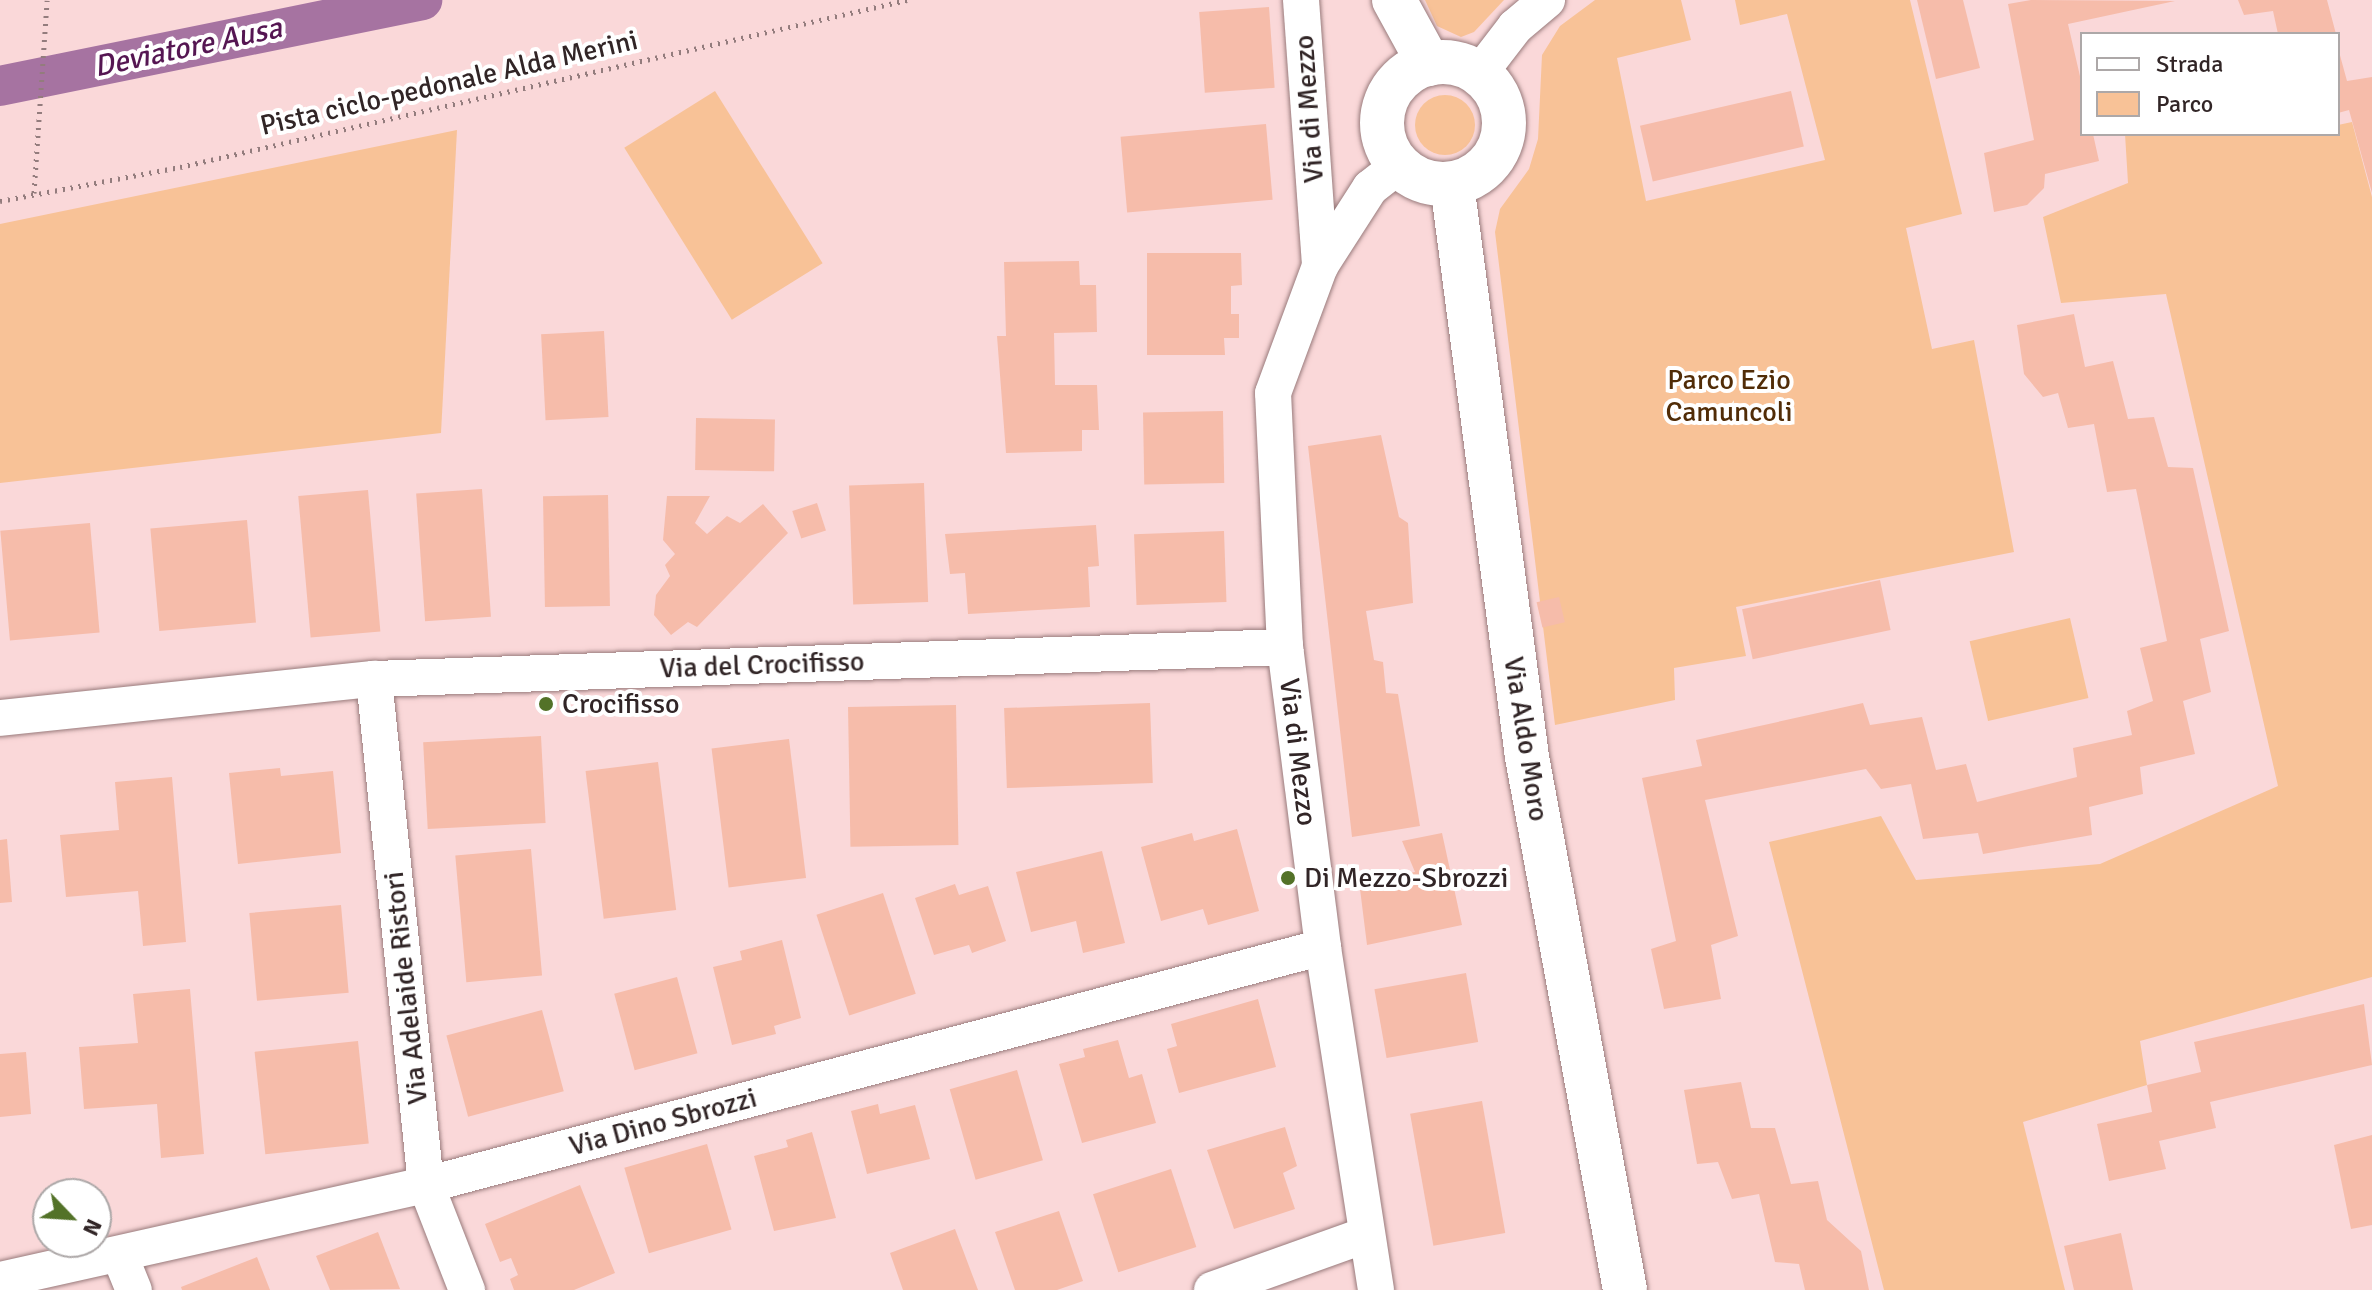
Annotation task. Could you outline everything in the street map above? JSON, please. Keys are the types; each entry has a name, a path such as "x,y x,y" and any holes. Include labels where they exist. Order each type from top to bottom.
{"street":[{"name":"Via di Mezzo","path":"1301,0 1320,266"},
{"path":"1394,0 1429,64"},
{"path":"1479,74 1515,27 1547,0"},
{"path":"1446,62 1479,74 1502,107 1499,148 1472,177 1452,184 1432,183 1399,165 1383,132 1386,105 1399,82 1429,64 1446,62"},
{"name":"Via di Mezzo","path":"1376,1290 1323,947 1285,647 1273,393 1320,266 1370,188 1399,165"},
{"name":"Via Aldo Moro","path":"1452,184 1527,757 1625,1290"},
{"name":"Via del Crocifisso","path":"0,718 374,679 1285,647"},
{"name":"Via Adelaide Ristori","path":"374,679 426,1185 467,1290"},
{"name":"Via Dino Sbrozzi","path":"0,1280 120,1256 426,1185 1323,947"},
{"path":"1212,1290 1366,1235"},
{"path":"120,1256 134,1290"}],"path":[{"path":"34,193 47,0"},
{"name":"Pista ciclo-pedonale Alda Merini","path":"0,201 180,167 907,0"}],"green space":[{"path":"1425,0 1504,0 1474,32 1461,37 1437,26"},
{"name":"Parco Ezio Camuncoli","path":"1595,0 1681,0 1691,40 1617,58 1646,201 1825,160 1787,14 1740,25 1735,0 1910,0 1962,214 1906,228 1932,349 1974,340 2014,552 1736,607 1746,656 1674,668 1675,700 1555,725 1495,232 1500,209 1529,169 1538,139 1542,55 1560,26"},
{"path":"715,91 823,263 732,320 624,148"},
{"path":"1445,95 1467,103 1475,125 1467,147 1445,155 1423,147 1415,125 1423,103"},
{"path":"2352,122 2372,197 2372,977 2140,1041 2147,1085 2023,1122 2065,1290 1884,1290 1769,842 1881,816 1916,880 2100,864 2278,786 2166,294 2061,303 2043,217 2128,183 2125,136 2340,136 2340,125"},
{"path":"457,130 441,433 0,483 0,224"},
{"path":"2070,618 2088,698 1988,721 1970,641"}],"building":[{"path":"1917,0 1963,0 1980,68 1936,79"},
{"path":"2031,0 2175,1 2068,24 2080,76 2080,136 2093,136 2099,161 2045,174 2044,188 2027,205 1994,212 1984,153 2034,140 2008,4"},
{"path":"2238,0 2327,0 2335,32 2278,32 2273,11 2244,15"},
{"path":"1269,7 1275,88 1205,93 1199,12"},
{"path":"2340,55 2347,81 2372,77 2372,193 2349,110 2340,112"},
{"path":"1791,91 1804,147 1653,181 1640,126"},
{"path":"1266,124 1273,200 1127,212 1121,137"},
{"path":"1147,253 1241,253 1242,285 1231,286 1231,314 1239,314 1239,338 1224,338 1225,355 1147,355"},
{"path":"1079,261 1080,285 1096,285 1097,332 1054,333 1055,385 1097,385 1099,430 1082,430 1082,451 1006,453 997,336 1006,336 1004,262"},
{"path":"2074,314 2085,367 2113,361 2128,419 2154,417 2168,467 2193,468 2229,631 2200,639 2211,692 2183,701 2195,754 2140,767 2143,794 2089,807 2092,835 1983,854 1978,833 1923,839 1911,784 1881,789 1866,769 1705,800 1738,936 1711,945 1721,999 1664,1009 1651,949 1676,941 1642,778 1702,766 1696,740 1863,703 1870,725 1922,717 1936,770 1966,764 1977,802 2077,777 2073,748 2132,735 2127,711 2153,701 2140,648 2167,641 2136,489 2107,492 2094,424 2068,428 2058,393 2043,397 2024,374 2017,325"},
{"path":"604,331 609,417 546,420 541,334"},
{"path":"1223,411 1224,483 1144,484 1143,412"},
{"path":"696,418 775,419 774,471 695,470"},
{"path":"1381,435 1399,517 1408,523 1413,603 1366,611 1374,660 1383,662 1386,693 1398,694 1420,826 1352,837 1308,446"},
{"path":"924,483 928,602 853,605 849,486"},
{"path":"482,489 491,617 425,621 416,494"},
{"path":"368,490 380,631 311,638 298,496"},
{"path":"608,495 610,606 545,607 543,496"},
{"path":"667,496 710,496 695,523 707,534 727,516 740,523 763,504 788,533 697,627 688,622 671,635 654,615 656,595 670,576 665,565 675,554 663,540"},
{"path":"817,503 826,531 801,539 792,511"},
{"path":"247,520 256,623 159,631 150,528"},
{"path":"90,523 100,633 10,640 0,531"},
{"path":"1096,525 1099,566 1088,567 1090,607 968,614 965,573 950,574 945,534"},
{"path":"1224,531 1226,602 1137,605 1134,534"},
{"path":"1880,580 1891,630 1753,659 1742,609"},
{"path":"1559,597 1565,622 1542,628 1537,602"},
{"path":"1150,703 1153,783 1007,788 1004,708"},
{"path":"956,705 958,845 850,847 848,707"},
{"path":"541,736 546,823 428,829 423,742"},
{"path":"789,739 806,878 729,887 712,749"},
{"path":"658,762 676,910 604,919 586,771"},
{"path":"280,768 281,776 333,771 341,853 238,864 229,773"},
{"path":"172,777 186,942 143,946 138,891 66,897 60,835 119,830 115,782"},
{"path":"1237,829 1259,911 1208,925 1203,909 1161,921 1141,847 1192,833 1194,841"},
{"path":"1442,833 1462,925 1367,945 1359,881 1415,872 1402,841"},
{"path":"7,839 12,902 0,903 0,840"},
{"path":"531,849 542,976 466,982 455,856"},
{"path":"1102,851 1125,943 1083,953 1076,921 1031,932 1016,872"},
{"path":"955,884 959,895 988,886 1006,941 972,953 969,945 934,955 915,898"},
{"path":"883,893 916,994 849,1015 816,915"},
{"path":"341,905 349,993 257,1001 249,913"},
{"path":"782,940 801,1018 774,1026 776,1034 732,1045 713,967 742,960 740,951"},
{"path":"1466,973 1478,1042 1387,1058 1374,989"},
{"path":"677,977 697,1053 635,1070 614,994"},
{"path":"190,989 204,1154 161,1158 157,1104 84,1109 79,1047 138,1043 133,994"},
{"path":"1258,999 1276,1067 1179,1093 1167,1049 1177,1046 1171,1024"},
{"path":"2364,1004 2372,1065 2210,1102 2216,1128 2159,1141 2166,1169 2109,1181 2097,1124 2152,1112 2147,1085 2201,1072 2194,1042"},
{"path":"542,1010 564,1091 468,1117 446,1036"},
{"path":"1118,1040 1129,1078 1142,1074 1156,1123 1082,1143 1059,1064 1085,1057 1083,1049"},
{"path":"358,1041 369,1143 265,1154 255,1052"},
{"path":"26,1052 31,1114 0,1117 0,1054"},
{"path":"1017,1070 1043,1160 976,1180 950,1089"},
{"path":"1741,1082 1751,1128 1775,1128 1791,1184 1818,1181 1827,1220 1861,1251 1869,1290 1805,1290 1799,1264 1775,1262 1759,1194 1732,1199 1718,1162 1697,1164 1684,1090"},
{"path":"1482,1101 1505,1233 1433,1246 1410,1114"},
{"path":"878,1104 880,1114 915,1105 930,1159 867,1174 851,1111"},
{"path":"1285,1127 1297,1166 1283,1173 1295,1209 1234,1229 1207,1150"},
{"path":"812,1132 836,1218 774,1231 754,1156 788,1147 786,1140"},
{"path":"2372,1135 2372,1225 2351,1229 2334,1145"},
{"path":"707,1144 732,1230 649,1253 624,1168"},
{"path":"1171,1169 1196,1247 1118,1272 1093,1194"},
{"path":"580,1185 615,1273 574,1290 514,1290 510,1279 518,1275 511,1258 500,1262 485,1224"},
{"path":"1059,1211 1083,1281 1057,1290 1015,1290 995,1232"},
{"path":"955,1229 978,1290 903,1290 890,1253"},
{"path":"378,1232 400,1289 330,1290 316,1256"},
{"path":"2121,1233 2133,1290 2074,1290 2064,1246"},
{"path":"257,1257 270,1290 182,1290 181,1287"}],"waterway":[{"name":"Deviatore Ausa","path":"0,86 422,0"}],"place":[{"name":"Crocifisso","path":"546,704"},
{"name":"Di Mezzo-Sbrozzi","path":"1288,878"}]}
